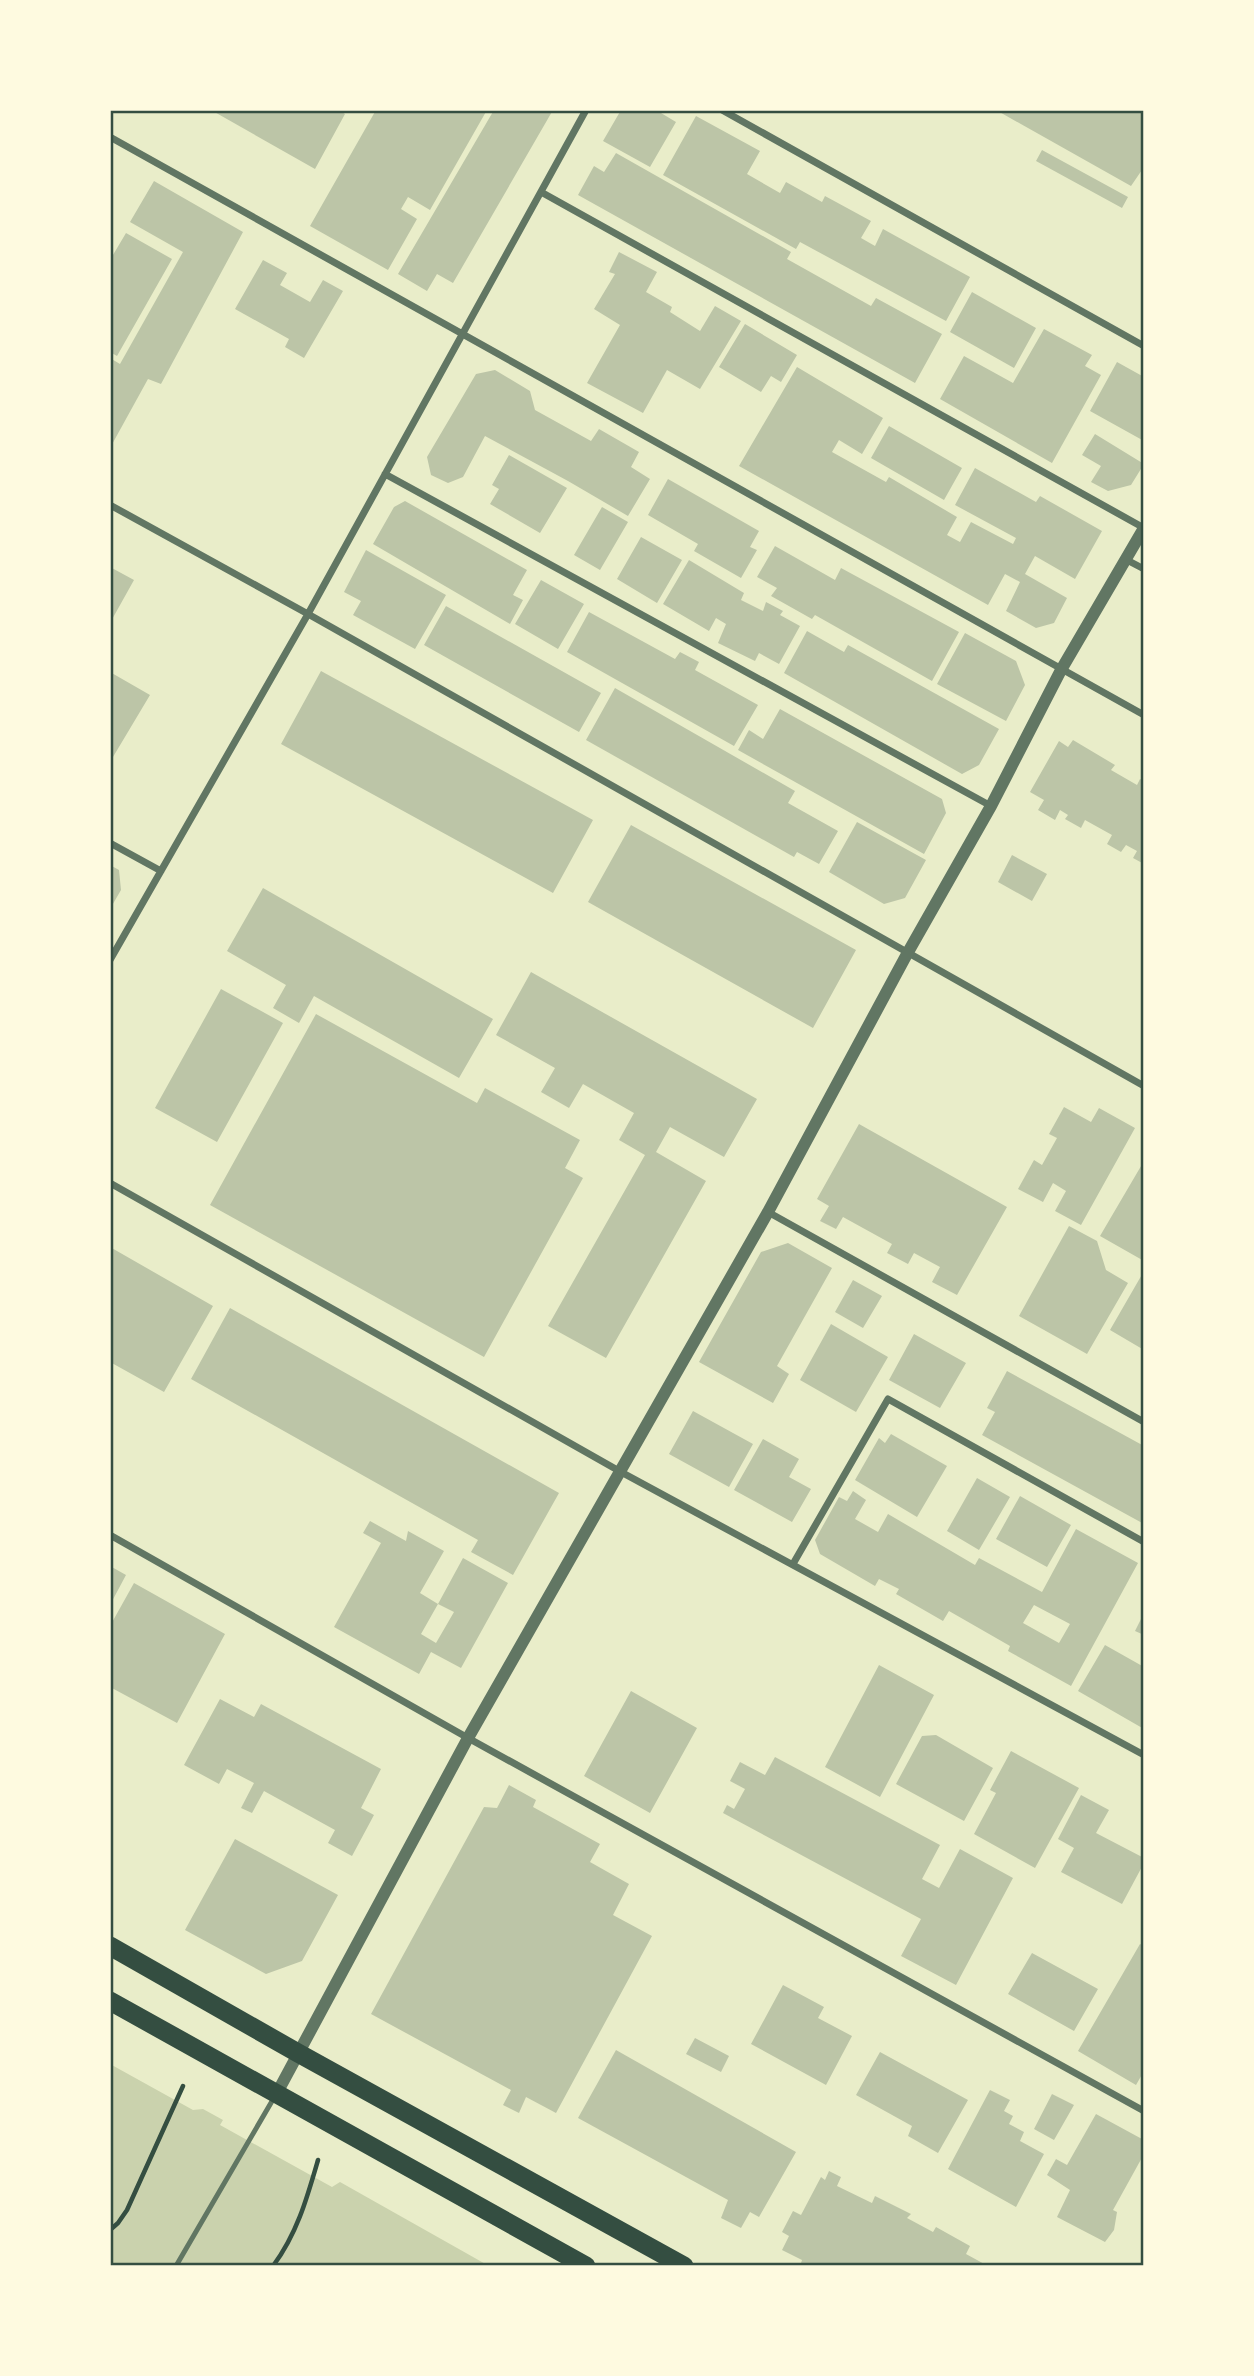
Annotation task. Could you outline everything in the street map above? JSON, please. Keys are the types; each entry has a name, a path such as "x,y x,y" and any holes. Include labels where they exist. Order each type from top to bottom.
{"highway":[{"path":"110,1946 684,2266"},
{"path":"110,2001 586,2266"}],"street":[{"path":"110,960 307,614 586,110"},
{"path":"722,110 1144,346"},
{"path":"110,137 1144,715"},
{"path":"277,2092 468,1738 768,1212 907,954 991,806 1061,670 1144,528 541,192"},
{"path":"385,474 991,806"},
{"path":"110,505 1144,1086"},
{"path":"1125,559 1144,569"},
{"path":"110,843 161,871"},
{"path":"110,1183 621,1472 1144,1755"},
{"path":"768,1212 1144,1422"},
{"path":"793,1564 888,1399 1144,1542"},
{"path":"110,1535 468,1738 1144,2111"}],"lane":[{"path":"176,2266 277,2092"}],"path":[{"path":"110,2230 127,2210 183,2086"},
{"path":"273,2266 284,2252 300,2219 318,2160"}],"green space":[{"path":"110,2064 193,2110 203,2109 223,2120 220,2125 332,2187 340,2182 489,2266 110,2266"}],"building":[{"path":"211,110 339,110 345,114 315,169"},
{"path":"376,110 487,110 430,210 408,197 401,209 417,219 388,270 310,226"},
{"path":"494,110 553,110 453,283 437,274 427,291 398,274"},
{"path":"621,110 656,110 676,122 650,167 603,141"},
{"path":"996,110 1144,110 1144,167 1131,186"},
{"path":"696,116 760,151 747,174 780,193 786,182 822,202 825,196 871,221 861,238 875,246 883,229 970,277 946,321 800,242 796,249 663,175"},
{"path":"1042,150 1128,197 1122,208 1036,161"},
{"path":"616,153 791,252 787,259 871,306 876,298 942,334 915,383 578,195 594,166 604,172"},
{"path":"154,181 243,232 161,384 148,379 110,448 110,358 120,364 183,252 130,222"},
{"path":"126,233 172,259 117,356 110,352 110,260"},
{"path":"619,252 657,272 646,292 672,307 670,312 700,331 715,306 741,321 700,389 667,370 643,413 587,383 620,325 594,309 615,274 609,272"},
{"path":"263,260 287,273 280,285 310,302 323,280 343,291 304,358 285,347 289,339 235,309"},
{"path":"972,292 1036,328 1014,368 950,332"},
{"path":"745,324 797,355 781,382 771,376 761,392 719,367"},
{"path":"1044,329 1092,355 1085,366 1101,375 1052,463 940,399 964,356 1013,383"},
{"path":"1117,362 1144,377 1144,441 1090,411"},
{"path":"797,367 883,418 862,454 839,440 832,452 886,482 889,477 957,517 947,535 960,542 971,522 1013,544 1016,538 955,505 975,468 1036,502 1040,496 1102,531 1075,579 1035,556 1025,574 1067,598 1054,623 1036,628 1006,611 1020,582 1005,574 988,605 739,466"},
{"path":"495,370 530,391 535,410 591,441 599,429 639,452 631,467 650,479 628,516 485,436 463,477 448,483 431,475 427,457 476,374"},
{"path":"889,426 962,468 944,500 871,458"},
{"path":"1095,434 1144,464 1131,485 1108,491 1091,482 1101,466 1082,455"},
{"path":"509,455 567,488 540,533 490,504 499,489 492,485"},
{"path":"668,479 759,531 750,547 757,550 741,578 694,551 698,544 648,515"},
{"path":"405,501 527,570 513,595 523,600 510,624 373,544 394,507"},
{"path":"602,507 628,522 600,570 574,555"},
{"path":"641,537 682,560 657,603 617,579"},
{"path":"775,546 835,580 841,568 959,632 932,681 815,615 812,619 771,596 777,588 757,577"},
{"path":"366,550 446,595 415,649 353,615 361,601 344,592"},
{"path":"689,560 744,593 741,600 763,611 766,602 783,611 780,615 800,626 779,664 759,653 755,661 718,643 726,624 716,618 709,631 663,604"},
{"path":"110,567 134,580 110,623"},
{"path":"541,580 584,604 558,649 515,624"},
{"path":"446,606 601,693 579,732 424,645"},
{"path":"589,612 675,659 680,652 699,662 695,670 758,705 734,746 567,652"},
{"path":"807,631 844,652 848,645 999,729 979,765 962,774 784,673"},
{"path":"965,633 1016,661 1025,685 1006,721 937,684"},
{"path":"321,671 593,820 553,893 281,744"},
{"path":"110,672 150,695 110,762"},
{"path":"615,688 795,791 788,803 838,831 819,864 797,852 794,857 586,740"},
{"path":"780,709 942,799 946,813 924,854 738,750 749,730 763,739"},
{"path":"1073,740 1115,765 1111,770 1137,785 1140,779 1144,781 1144,864 1133,858 1137,851 1126,845 1121,852 1107,844 1112,835 1085,820 1081,828 1065,819 1068,815 1060,810 1055,820 1038,810 1044,800 1030,792 1059,741 1068,747"},
{"path":"857,822 926,860 905,898 884,904 829,872"},
{"path":"631,825 856,950 813,1028 588,902"},
{"path":"1012,855 1047,874 1032,901 998,882"},
{"path":"110,865 119,870 121,890 110,909"},
{"path":"263,888 493,1019 459,1078 314,996 299,1023 273,1008 286,985 227,951"},
{"path":"531,972 757,1099 724,1157 670,1127 656,1152 706,1181 606,1358 548,1326 645,1155 619,1140 634,1113 583,1084 569,1108 541,1092 555,1068 496,1035"},
{"path":"221,989 283,1023 217,1142 155,1108"},
{"path":"316,1014 477,1103 485,1088 580,1140 565,1168 583,1178 484,1357 210,1205"},
{"path":"1064,1107 1091,1122 1099,1108 1135,1128 1081,1225 1055,1211 1066,1191 1053,1183 1043,1202 1018,1189 1034,1160 1042,1165 1057,1138 1049,1134"},
{"path":"859,1124 1007,1207 957,1295 932,1282 940,1267 914,1253 908,1264 887,1253 892,1244 843,1217 836,1229 820,1221 829,1206 817,1199"},
{"path":"1144,1161 1144,1261 1100,1236"},
{"path":"1069,1226 1097,1241 1106,1270 1128,1283 1087,1354 1019,1316"},
{"path":"788,1243 832,1268 777,1366 789,1374 773,1403 699,1362 761,1252"},
{"path":"110,1247 213,1306 164,1392 110,1362"},
{"path":"1144,1271 1144,1350 1110,1330"},
{"path":"853,1280 882,1296 863,1328 835,1312"},
{"path":"230,1308 559,1493 513,1575 471,1552 478,1540 191,1379"},
{"path":"831,1324 888,1357 856,1412 800,1380"},
{"path":"914,1334 966,1363 940,1408 889,1380"},
{"path":"1007,1371 1144,1446 1144,1524 982,1435 995,1412 987,1408"},
{"path":"693,1411 753,1444 729,1487 669,1454"},
{"path":"891,1434 947,1466 917,1517 855,1480 879,1438 885,1443"},
{"path":"763,1439 799,1459 789,1477 811,1489 792,1522 734,1490"},
{"path":"977,1478 1010,1497 979,1550 947,1531"},
{"path":"853,1491 866,1500 855,1519 878,1532 888,1514 975,1565 979,1558 1042,1592 1076,1529 1138,1563 1071,1686 1008,1651 1010,1646 949,1611 943,1621 896,1594 899,1589 879,1579 875,1586 820,1554 815,1540 839,1497 847,1501","holes":["1034,1605 1070,1624 1059,1643 1023,1623"]},
{"path":"1020,1496 1071,1525 1047,1567 996,1539"},
{"path":"370,1521 406,1541 408,1531 444,1551 420,1593 438,1604 463,1558 508,1583 461,1668 431,1652 419,1674 334,1627 381,1543 363,1533","holes":["438,1604 454,1612 436,1643 421,1634"]},
{"path":"110,1566 126,1575 110,1605"},
{"path":"134,1583 225,1634 177,1723 110,1687 110,1626"},
{"path":"1144,1613 1144,1635 1135,1631"},
{"path":"1105,1645 1144,1667 1144,1729 1078,1691"},
{"path":"879,1665 934,1695 880,1797 825,1767"},
{"path":"631,1691 697,1728 650,1813 584,1776"},
{"path":"220,1699 254,1717 261,1704 381,1769 361,1808 374,1815 352,1856 328,1843 335,1830 264,1791 252,1813 241,1808 254,1783 227,1769 219,1784 184,1765"},
{"path":"936,1735 993,1768 964,1821 896,1784 922,1736"},
{"path":"1011,1751 1079,1788 1035,1868 974,1834 996,1793 990,1790"},
{"path":"775,1757 940,1845 922,1879 939,1888 960,1849 1013,1878 956,1985 901,1956 921,1919 723,1813 727,1805 734,1809 745,1789 730,1781 740,1762 765,1775"},
{"path":"509,1785 536,1800 533,1807 600,1844 590,1862 629,1884 613,1915 652,1936 556,2113 526,2097 519,2113 503,2105 511,2090 371,2014 484,1807 497,1808"},
{"path":"1081,1795 1109,1810 1096,1833 1144,1858 1144,1863 1122,1904 1061,1872 1074,1848 1058,1839"},
{"path":"235,1839 338,1895 302,1961 266,1974 185,1930"},
{"path":"1140,1944 1144,1946 1144,2071 1136,2085 1078,2051"},
{"path":"1032,1953 1098,1989 1074,2031 1008,1994"},
{"path":"783,1985 824,2007 818,2018 852,2036 826,2085 751,2044"},
{"path":"695,2038 729,2056 721,2072 686,2054"},
{"path":"616,2050 796,2152 759,2217 750,2212 741,2228 721,2218 728,2200 578,2118"},
{"path":"880,2052 968,2100 938,2153 908,2136 912,2126 856,2095"},
{"path":"990,2090 1010,2100 1004,2111 1013,2116 1009,2124 1024,2132 1020,2141 1044,2154 1016,2207 948,2169"},
{"path":"1052,2094 1074,2105 1054,2140 1034,2129"},
{"path":"1096,2114 1142,2139 1144,2143 1144,2154 1113,2210 1117,2212 1114,2230 1105,2242 1057,2217 1070,2190 1047,2175 1056,2159 1067,2165"},
{"path":"829,2171 841,2177 837,2186 872,2203 875,2196 911,2214 907,2218 933,2232 936,2227 970,2246 966,2254 988,2266 800,2266 802,2260 782,2250 789,2236 782,2232 793,2211 801,2215 821,2177 825,2180"}]}
